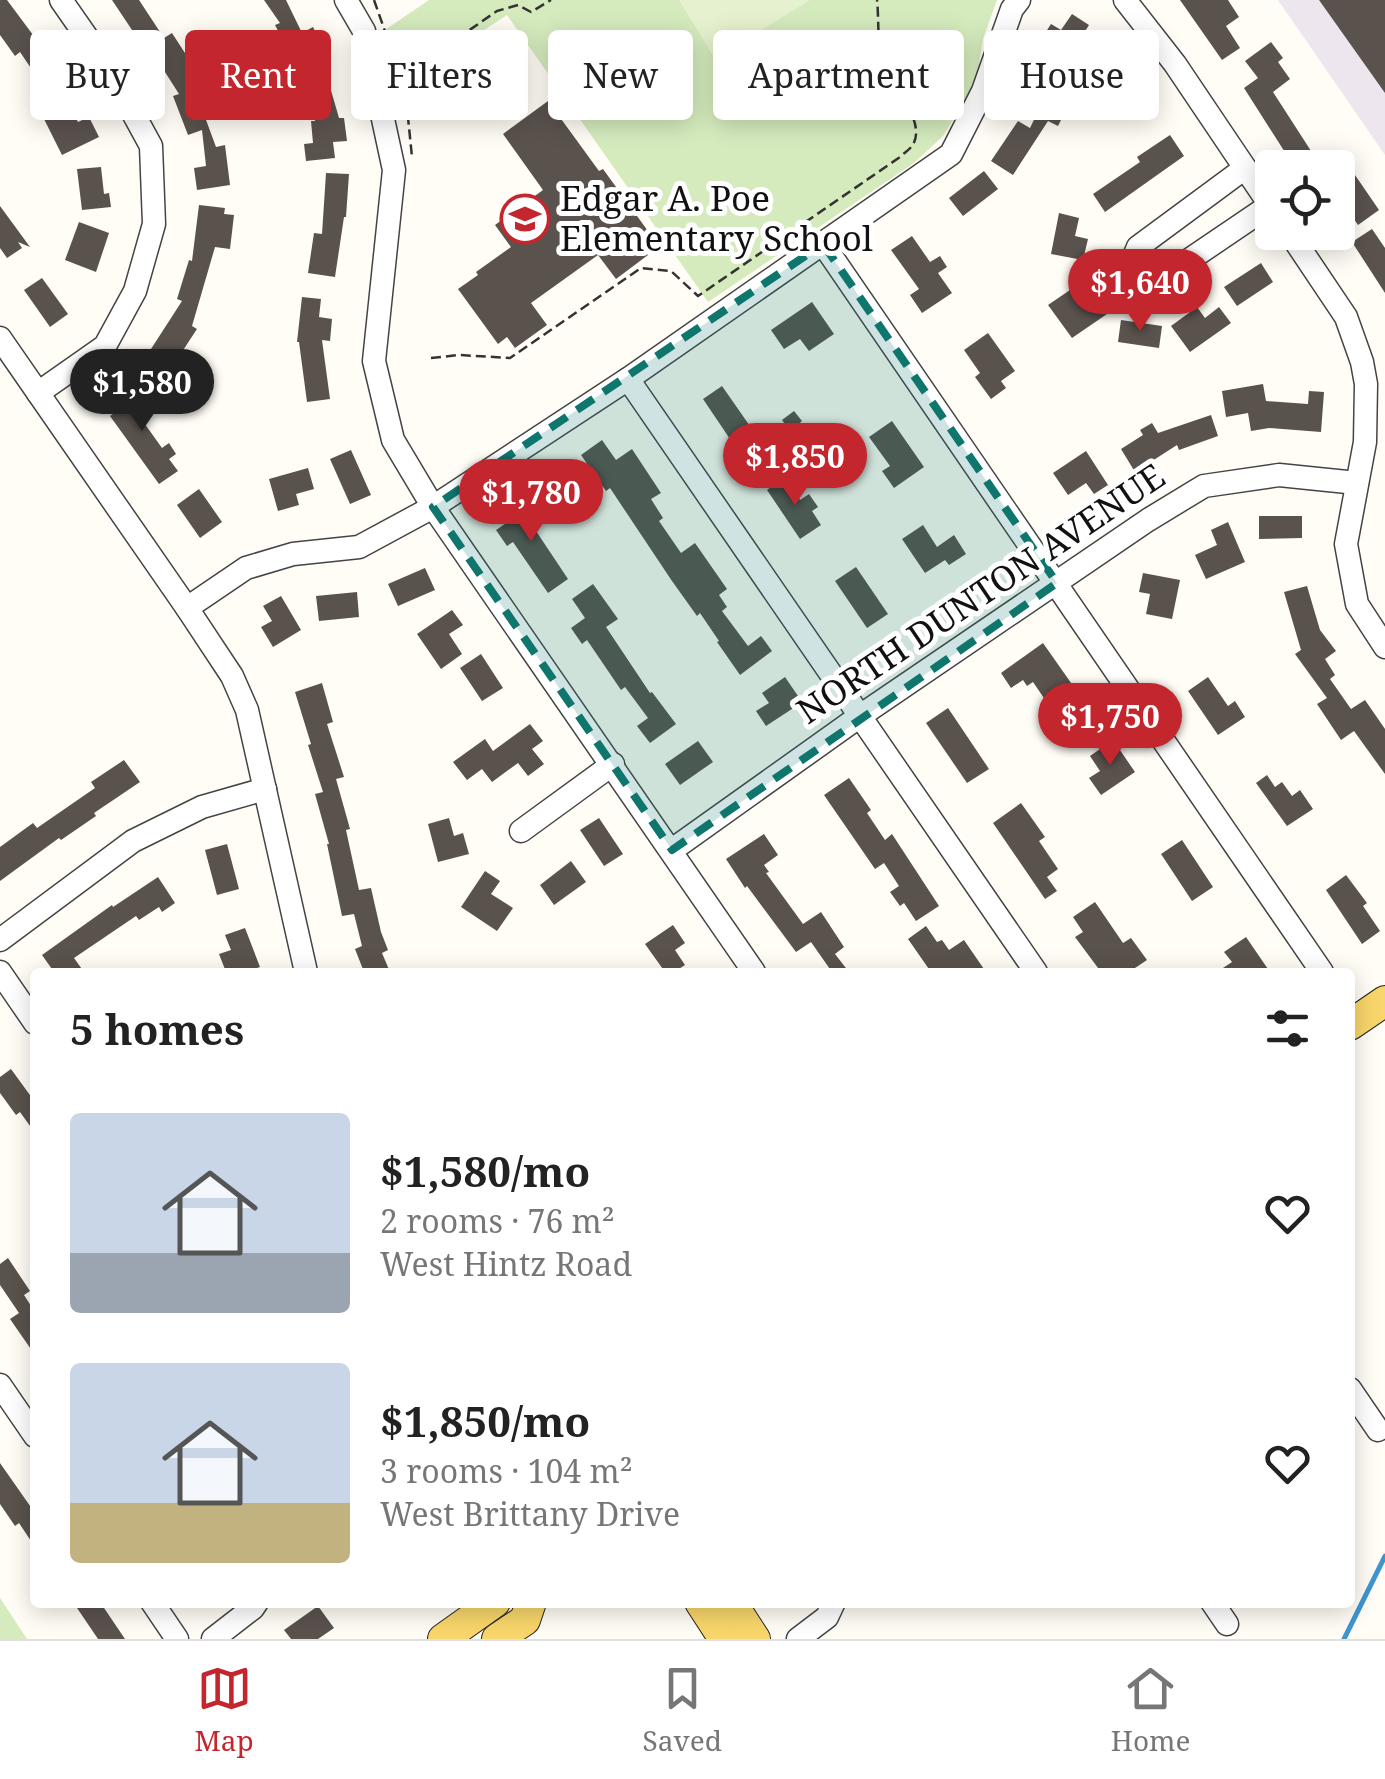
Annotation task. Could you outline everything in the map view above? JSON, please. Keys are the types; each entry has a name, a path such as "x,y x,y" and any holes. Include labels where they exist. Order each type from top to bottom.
{"main road":[{"path":"1355,1018 1385,1000"},
{"path":"443,1639 487,1608"},
{"path":"497,1639 525,1620 529,1608"},
{"path":"704,1608 724,1639"},
{"path":"734,1608 755,1639"}],"street":[{"path":"38,393 105,346 135,292 154,224 151,146 108,69 60,0"},
{"path":"346,0 364,31 394,170 374,362 393,440 434,507 749,968"},
{"path":"187,608 246,568 294,554 359,547 434,507 628,379 951,154 983,92 1012,9 1019,0"},
{"path":"1125,0 1176,64 1255,183"},
{"path":"1245,168 1138,246 1134,264 1148,279 1161,279 1255,217"},
{"path":"823,244 1319,968"},
{"path":"1301,250 1346,316 1362,362 1376,426 1359,473 1346,544 1357,604 1385,647"},
{"path":"0,338 232,676 247,710 305,968"},
{"path":"628,379 1033,968"},
{"name":"NORTH DUNTON AVENUE","path":"672,850 860,716 1204,486 1279,475 1359,473 1385,467"},
{"path":"520,831 613,764"},
{"path":"0,940 133,841 202,807 265,789"},
{"path":"0,972 30,1015"},
{"path":"0,1386 30,1429"},
{"path":"1355,1396 1378,1430"},
{"path":"156,1608 177,1639"},
{"path":"213,1639 252,1608"},
{"path":"798,1639 827,1617 831,1608"},
{"path":"1216,1608 1227,1624"}],"path":[{"path":"374,0 386,30"},
{"path":"469,30 496,11 518,5 531,12 550,0"},
{"path":"431,358 510,358 641,268 671,271 698,296 900,157 914,144 917,131 880,52 877,0"},
{"path":"409,120 412,161"}],"highlighted area":[{"path":"823,244 1057,583 672,850 433,507"}],"shaded area":[{"path":"1278,0 1385,0 1385,155"}],"green space":[{"path":"429,0 997,0 984,30 978,70 964,103 964,30 713,30 713,120 953,120 943,136 914,163 708,302 581,120 693,120 693,30 548,30 548,74 528,45 528,30 518,30 507,15 484,30 385,30"},
{"path":"679,0 810,0 762,30 713,30 713,56"},
{"path":"0,1598 27,1639 0,1639"}],"building":[{"path":"0,0 7,0 30,31 30,67 20,52 15,56 0,35"},
{"path":"112,0 139,0 159,30 132,30"},
{"path":"264,0 286,0 301,30 278,30 275,25 280,23"},
{"path":"1180,0 1228,0 1239,17 1226,26 1240,48 1222,60"},
{"path":"1319,0 1385,0 1385,93"},
{"path":"1072,14 1089,25 1086,30 1061,30"},
{"path":"172,33 185,53 185,120 206,120 216,147 225,145 230,185 197,190 194,168 206,166 202,130 188,135 173,96 179,94 165,72 165,37"},
{"path":"1271,42 1283,58 1278,62 1290,79 1273,92 1310,150 1284,150 1244,88 1258,78 1245,61"},
{"path":"331,90 339,118 344,118 347,141 333,142 335,158 306,161 304,144 313,143 311,121 331,120"},
{"path":"548,101 548,120 562,120 653,238 641,246 648,255 616,279 598,255 531,303 547,325 515,348 507,337 498,344 458,289 511,247 495,225 543,190 503,134 528,120 528,116"},
{"path":"44,120 90,120 99,137 62,155"},
{"path":"1034,120 1061,120 1058,126 1048,121 1013,175 991,161 1018,121 1030,128"},
{"path":"1170,135 1184,156 1105,212 1093,194 1140,162 1137,157"},
{"path":"101,167 104,194 109,193 111,207 82,210 77,169"},
{"path":"984,171 998,189 963,216 949,198"},
{"path":"326,173 349,174 335,277 308,273 314,233 322,234"},
{"path":"1355,175 1379,210 1358,225 1355,221"},
{"path":"199,205 225,208 224,214 234,215 230,249 215,247 192,326 197,329 174,364 151,349 182,301 177,299 189,260 192,261"},
{"path":"0,206 30,247 18,242 22,248 7,258 0,248"},
{"path":"1059,213 1079,218 1075,236 1088,239 1083,260 1051,254"},
{"path":"79,222 109,233 96,272 65,260"},
{"path":"1372,229 1385,248 1385,293 1355,247 1355,240"},
{"path":"912,236 930,262 940,256 947,267 938,273 952,293 922,313 910,295 919,289 891,250"},
{"path":"1261,263 1273,282 1237,306 1224,287"},
{"path":"42,278 68,314 50,327 24,290"},
{"path":"1070,290 1084,308 1097,299 1107,314 1072,338 1048,305"},
{"path":"302,297 321,299 319,317 332,319 330,341 322,340 330,399 307,402 297,342"},
{"path":"812,302 834,334 809,351 800,339 784,349 771,330"},
{"path":"1197,307 1205,318 1219,307 1231,323 1190,352 1171,326"},
{"path":"1121,320 1162,326 1159,348 1118,342"},
{"path":"988,333 1015,371 1001,381 1006,388 991,399 975,377 980,373 964,350"},
{"path":"126,382 149,415 142,420 162,448 169,443 176,454 169,459 178,471 159,484 110,416 120,409 109,394"},
{"path":"1263,384 1266,401 1308,404 1309,391 1324,392 1321,432 1269,428 1251,431 1248,413 1226,417 1222,391"},
{"path":"722,386 752,429 732,442 703,399"},
{"path":"794,411 802,421 790,431 782,420"},
{"path":"1211,415 1218,436 1179,450 1177,445 1135,472 1121,449 1143,435 1140,430 1152,423 1158,433"},
{"path":"892,421 924,467 894,488 882,471 890,466 869,437"},
{"path":"602,440 616,460 632,449 661,493 651,499 663,518 659,521 681,553 695,543 727,589 719,595 727,607 722,611 748,646 761,636 772,651 740,675 610,488 606,491 581,455"},
{"path":"351,450 371,495 350,504 330,459"},
{"path":"1086,451 1108,485 1094,494 1086,483 1068,495 1053,473"},
{"path":"308,468 314,489 296,494 299,505 278,511 269,479"},
{"path":"785,477 800,500 809,494 818,507 812,511 821,525 800,539 767,490"},
{"path":"199,489 222,522 200,538 177,505"},
{"path":"522,496 541,523 534,528 568,579 548,593 513,542 507,546 496,530 512,519 504,508"},
{"path":"1259,516 1302,516 1302,538 1259,539"},
{"path":"1228,522 1245,562 1206,579 1195,555 1217,545 1211,530"},
{"path":"923,525 937,547 954,535 966,554 949,565 945,560 925,573 902,539"},
{"path":"856,567 888,614 867,628 835,581"},
{"path":"425,568 435,590 398,606 388,584"},
{"path":"1143,573 1180,580 1172,619 1146,614 1150,594 1139,592"},
{"path":"593,584 618,619 606,627 676,724 650,743 637,726 648,718 625,687 621,690 587,640 582,644 571,628 585,618 572,599"},
{"path":"1307,586 1320,630 1336,651 1325,659 1335,675 1330,679 1351,709 1365,700 1385,729 1385,774 1354,731 1341,740 1317,704 1327,698 1295,654 1301,650 1284,592"},
{"path":"357,592 359,617 319,621 316,596"},
{"path":"281,596 301,630 273,647 261,627 272,621 263,606"},
{"path":"452,610 463,625 449,634 462,654 441,669 417,634"},
{"path":"1043,643 1083,700 1065,713 1055,699 1048,704 1033,682 1027,686 1023,680 1011,688 1001,673"},
{"path":"481,654 503,688 482,701 460,668"},
{"path":"785,677 798,696 790,701 795,707 766,726 756,711 769,703 762,693"},
{"path":"1208,677 1228,706 1235,701 1245,717 1218,735 1188,691"},
{"path":"322,683 333,722 327,724 344,777 336,779 350,829 346,830 359,890 371,888 388,950 382,953 388,968 362,968 355,949 362,946 354,914 342,916 315,794 323,792 295,692"},
{"path":"948,708 989,769 967,783 926,723"},
{"path":"530,724 543,741 532,749 544,764 528,776 518,763 492,782 482,769 467,780 453,762 485,739 493,751"},
{"path":"1113,740 1135,772 1101,795 1089,778 1100,771 1090,756"},
{"path":"698,741 713,762 680,785 665,764"},
{"path":"124,760 140,782 0,881 0,847 33,823 37,828 95,788 91,782"},
{"path":"1267,775 1275,787 1282,782 1292,796 1300,790 1313,809 1287,826 1256,783"},
{"path":"849,778 885,840 892,834 939,906 916,921 904,903 900,906 890,892 899,886 884,863 875,869 824,795"},
{"path":"1021,803 1045,837 1039,841 1058,869 1047,877 1057,891 1045,899 993,823"},
{"path":"449,818 454,836 463,833 469,854 438,862 428,824"},
{"path":"599,818 623,854 604,866 580,830"},
{"path":"764,834 778,855 764,865 769,872 766,873 803,924 821,912 844,947 835,954 846,968 829,968 811,942 796,952 726,859"},
{"path":"1182,840 1213,887 1192,901 1161,854"},
{"path":"227,844 239,889 217,895 205,850"},
{"path":"571,861 586,882 554,905 540,885"},
{"path":"485,871 500,881 491,894 513,908 497,931 461,907"},
{"path":"1346,875 1367,903 1363,906 1380,931 1362,944 1326,890"},
{"path":"158,877 175,903 162,912 159,907 139,920 136,916 74,958 81,968 51,968 42,955"},
{"path":"1095,902 1123,943 1131,938 1147,960 1135,968 1098,968 1075,937 1083,932 1073,917"},
{"path":"673,925 685,943 675,950 685,965 662,968 645,944"},
{"path":"926,926 937,942 942,940 949,950 964,940 983,968 928,968 908,939"},
{"path":"245,928 260,967 224,968 219,954 231,950 225,935"},
{"path":"1246,937 1267,968 1223,968 1232,962 1224,952"},
{"path":"11,1069 30,1095 30,1126 0,1093 0,1077"},
{"path":"8,1258 30,1291 24,1295 30,1304 30,1348 10,1319 19,1313 0,1285 0,1264"},
{"path":"0,1463 30,1506 30,1540 19,1523 15,1526 0,1504"},
{"path":"77,1608 104,1608 125,1639 98,1639"},
{"path":"315,1608 319,1608 334,1628 318,1639 291,1639 284,1630"}],"waterway":[{"path":"1344,1639 1385,1556"}],"place":[{"name":"Edgar A. Poe Elementary School","path":"525,219"}]}
